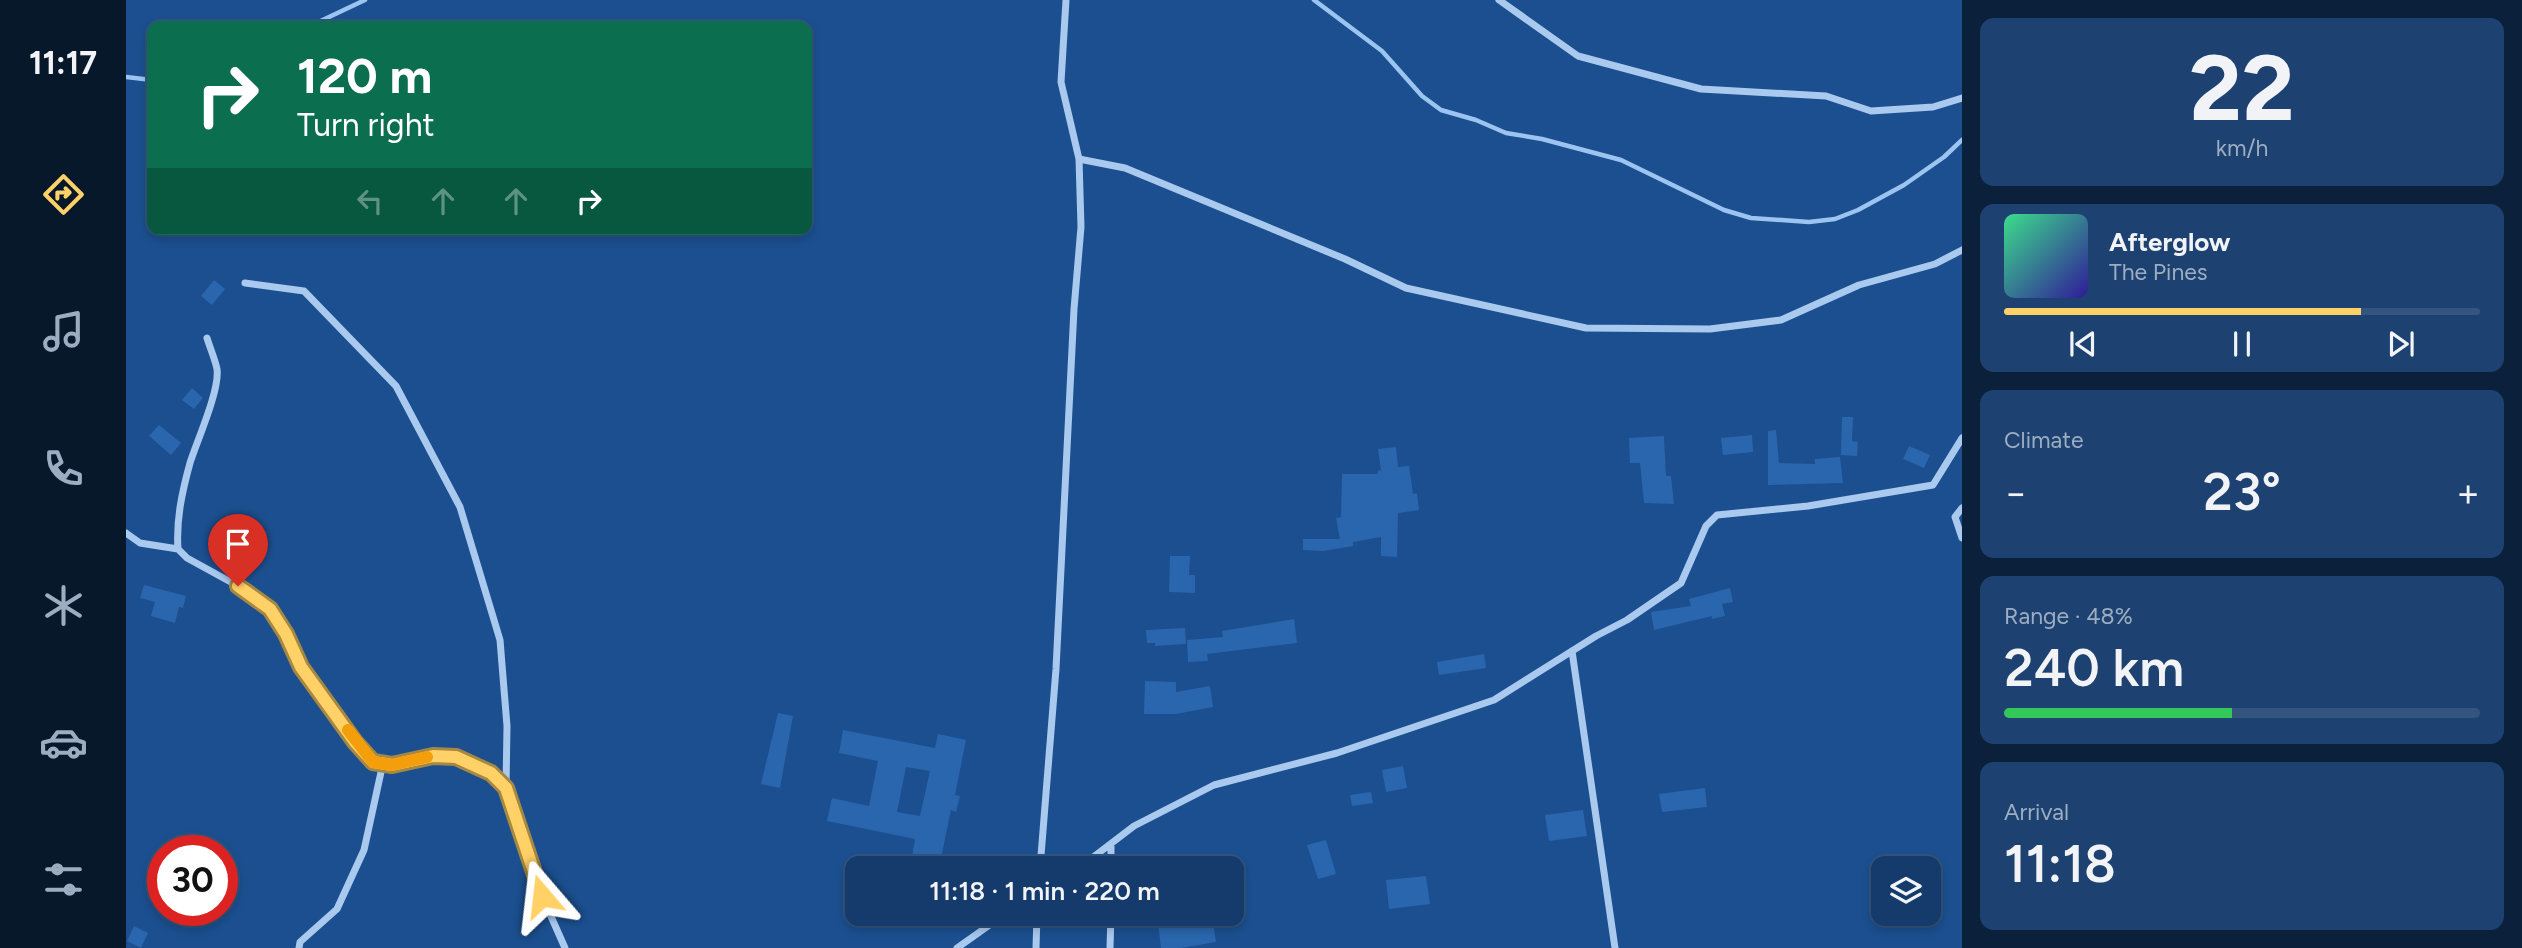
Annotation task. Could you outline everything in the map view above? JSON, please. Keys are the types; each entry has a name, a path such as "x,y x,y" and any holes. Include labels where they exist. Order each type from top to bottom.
{"street":[{"path":"1041,856 1056,669 1074,309 1081,227 1079,159 1061,82 1066,0"},
{"path":"1499,0 1578,56 1701,89 1826,96 1871,111 1933,107 1962,98"},
{"path":"1079,159 1125,168 1333,253 1406,288 1586,328 1710,329 1781,320 1859,285 1935,264 1962,250"},
{"path":"246,283 304,290 396,386 460,507 500,640 507,726 506,788 542,896 565,948"},
{"path":"178,549 177,516 216,378 217,369 207,338"},
{"path":"1095,856 1135,826 1214,785 1337,753 1494,700 1627,620 1681,583 1706,526 1717,515 1808,506 1933,485 1962,438"},
{"path":"1962,508 1955,517 1962,538"},
{"path":"126,533 140,543 178,549 187,558 238,586 270,609 286,634 301,667 355,742 373,762 392,765 433,756 456,757 491,773 506,788"},
{"path":"1572,651 1615,948"},
{"path":"299,948 300,942 337,909 364,850 383,763"},
{"path":"1111,844 1111,856"},
{"path":"957,948 988,926"},
{"path":"1036,948 1037,926"},
{"path":"1110,948 1111,926"}],"building":[{"path":"214,280 225,289 212,305 201,296"},
{"path":"192,388 203,398 194,409 182,400"},
{"path":"1842,417 1853,417 1852,441 1858,442 1857,456 1841,455"},
{"path":"159,425 181,443 171,455 149,436"},
{"path":"1776,430 1779,463 1815,464 1815,459 1840,457 1843,483 1768,485 1768,431"},
{"path":"1752,435 1753,452 1723,455 1721,438"},
{"path":"1664,436 1666,476 1671,476 1674,504 1644,503 1640,463 1630,463 1629,438"},
{"path":"1909,446 1930,455 1924,468 1903,459"},
{"path":"1396,447 1398,467 1409,466 1413,494 1417,493 1419,510 1398,513 1397,557 1381,556 1381,537 1353,542 1353,546 1323,551 1303,550 1303,539 1340,539 1336,518 1341,517 1342,474 1378,474 1381,470 1378,449"},
{"path":"1170,556 1190,556 1189,575 1195,575 1195,593 1169,592"},
{"path":"144,585 186,596 183,608 179,607 175,623 151,616 155,602 140,598"},
{"path":"1730,588 1733,602 1722,604 1725,616 1712,619 1712,616 1654,630 1651,612 1691,606 1689,599"},
{"path":"1294,619 1297,643 1207,654 1208,661 1188,662 1187,640 1223,637 1222,631"},
{"path":"1185,628 1186,644 1155,646 1155,643 1147,643 1146,630"},
{"path":"1484,654 1486,668 1439,675 1437,662"},
{"path":"1145,681 1176,682 1176,692 1210,686 1213,707 1176,714 1144,714"},
{"path":"778,713 793,716 780,788 761,784"},
{"path":"843,730 935,748 938,734 966,740 955,795 960,796 956,812 951,810 941,856 912,856 915,839 827,821 832,798 869,806 878,761 839,753","holes":["906,767 930,771 920,816 897,812"]},
{"path":"1403,766 1407,788 1386,792 1382,770"},
{"path":"1705,788 1707,807 1662,812 1659,794"},
{"path":"1371,792 1373,803 1352,806 1350,795"},
{"path":"1583,810 1587,836 1549,841 1545,815"},
{"path":"1326,840 1336,874 1318,879 1307,845"},
{"path":"1426,876 1430,904 1389,909 1386,880"},
{"path":"134,926 148,933 141,948 127,941"},
{"path":"1158,926 1214,926 1216,942 1181,948 1161,948"}],"waterway":[{"path":"321,21 365,0"},
{"path":"1314,0 1382,51 1422,96 1441,110 1476,120 1506,133 1542,139 1621,160 1724,210 1751,218 1809,222 1835,219 1904,185 1944,157 1962,140"},
{"path":"126,77 147,79"}],"slow traffic":[{"path":"348,730 373,762 392,765 427,757"}],"route":[{"path":"238,586 270,609 286,634 301,667 355,742 373,762 392,765 433,756 456,757 491,773 506,788 542,896"}]}
